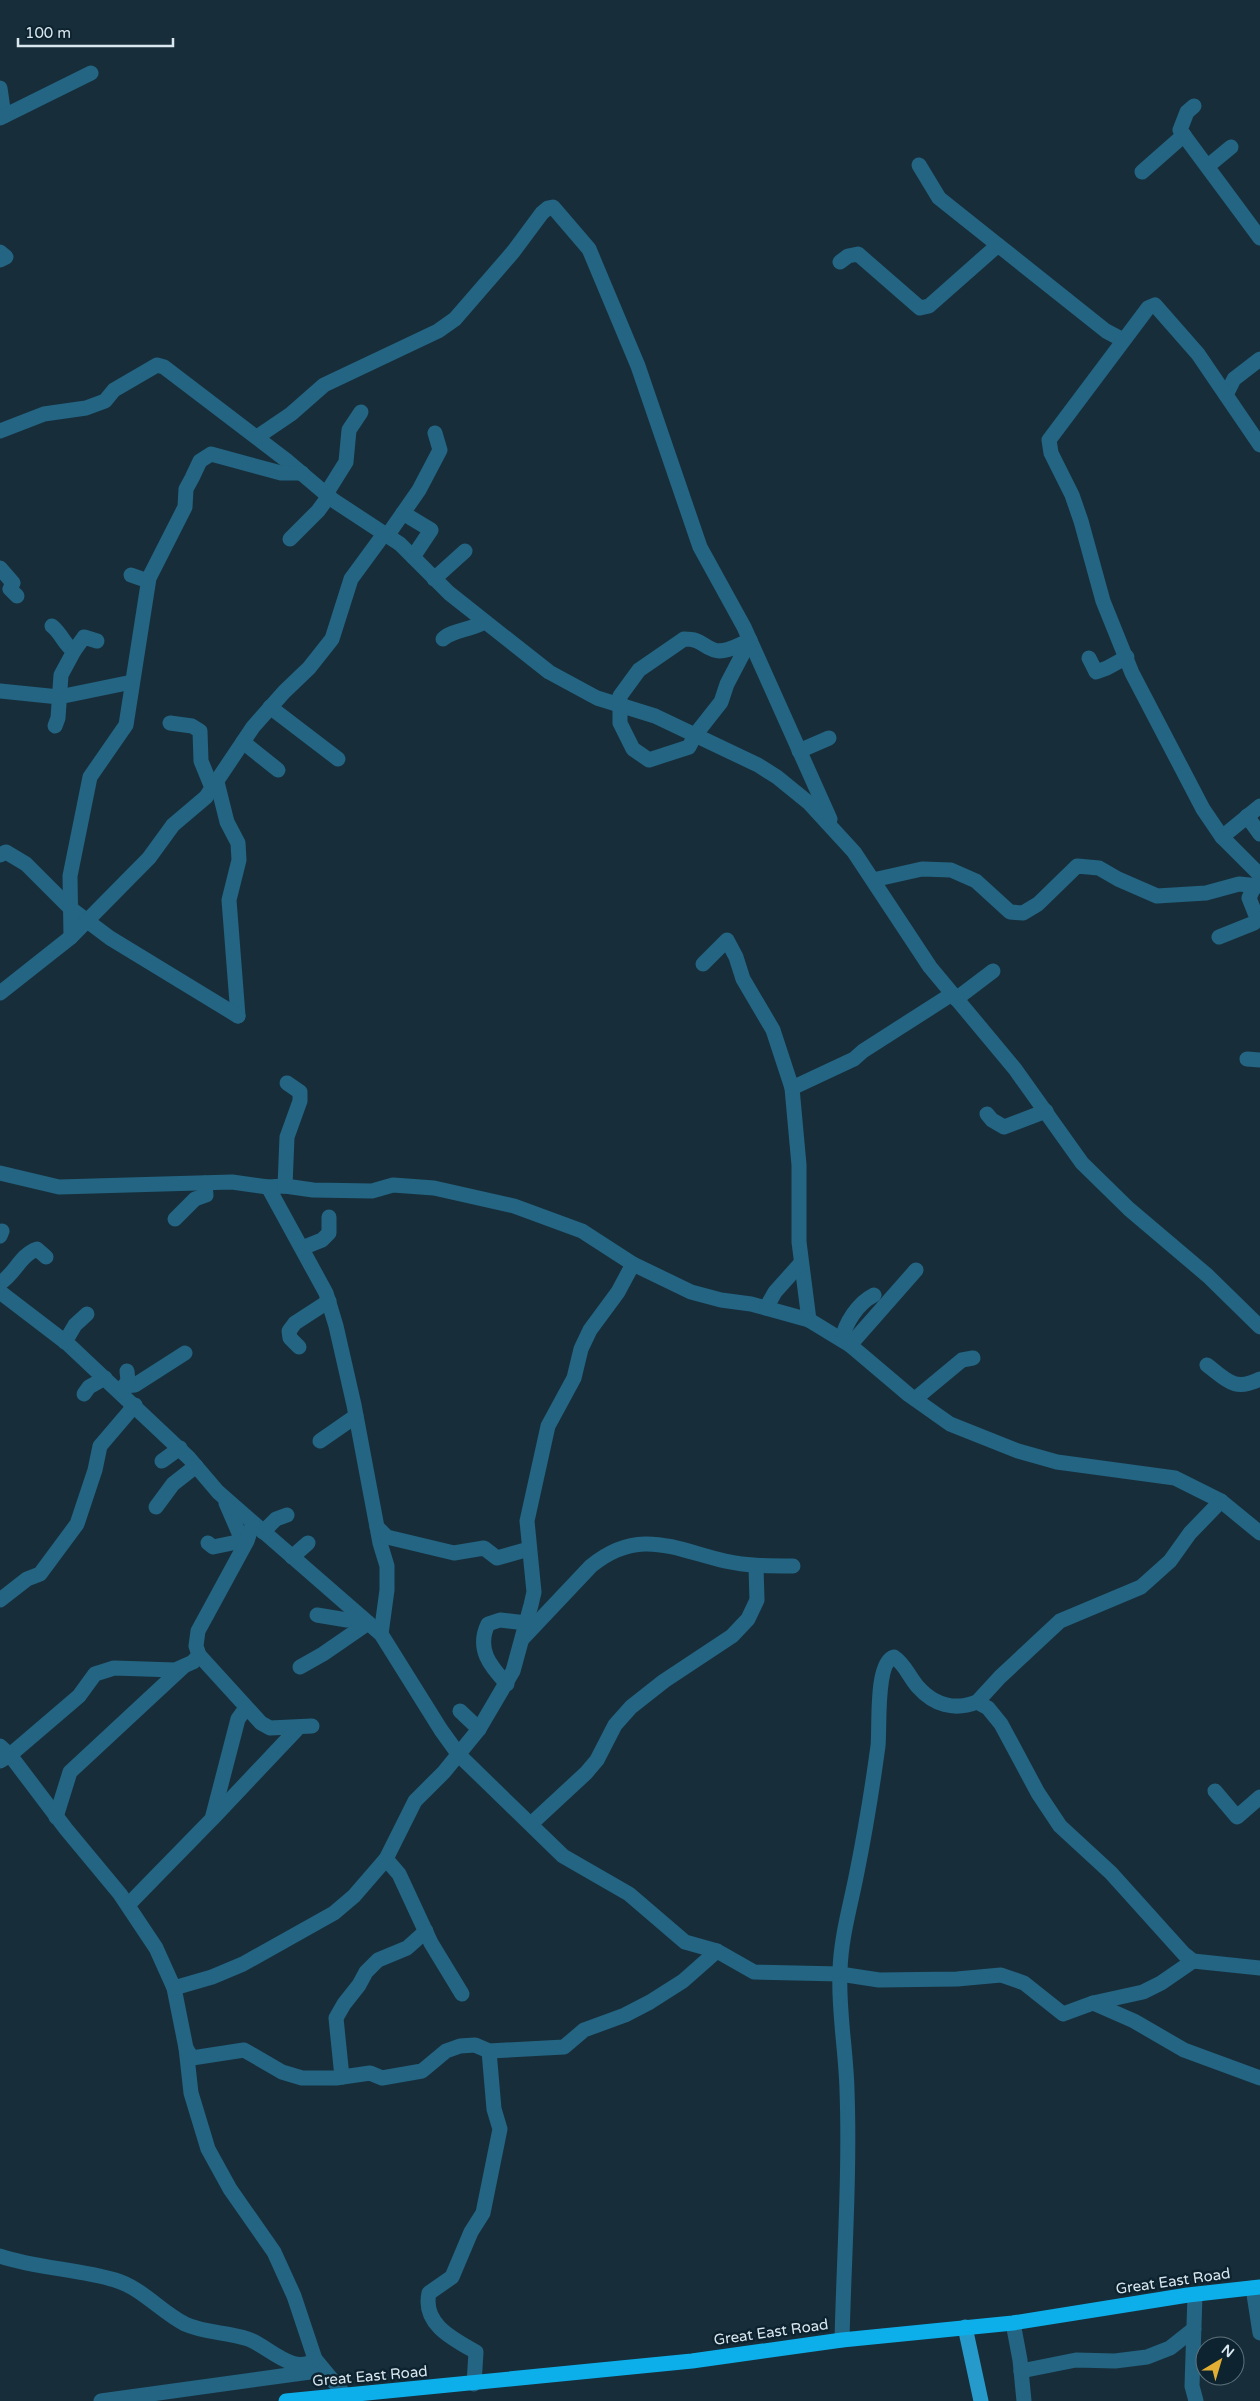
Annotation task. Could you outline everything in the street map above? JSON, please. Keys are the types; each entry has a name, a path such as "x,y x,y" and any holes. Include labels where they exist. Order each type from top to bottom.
{"highway":[{"name":"Great East Road","path":"286,2401 344,2398 692,2362 842,2340 1013,2323 1195,2295 1256,2288"}],"main road":[{"path":"965,2327 981,2401"}],"street":[{"path":"0,88 2,117 91,73"},
{"path":"1194,106 1187,112 1180,130 1260,238"},
{"path":"1142,172 1184,135"},
{"path":"1208,166 1231,147"},
{"path":"919,165 939,198 1106,331 1123,340"},
{"path":"257,438 291,414 324,385 438,331 455,319 513,252 542,214 548,208 553,208 589,249 638,366 700,547 716,572 750,640 834,830"},
{"path":"840,262 848,256 858,254 920,308 929,306 998,245"},
{"path":"0,252 6,257 0,260"},
{"path":"1258,882 1222,837 1203,808 1164,736 1127,658 1103,602 1072,495 1051,453 1049,440 1148,308 1155,305 1198,354 1260,445"},
{"path":"1226,395 1234,379 1260,359"},
{"path":"0,432 44,414 86,408 105,401 114,390 157,365 173,372 327,495 400,544 434,578 484,622 549,672 597,698 655,716 777,777 809,803 854,852 930,967 1015,1069 1082,1163 1104,1187 1208,1276 1260,1327"},
{"path":"290,539 318,511 346,462 349,430 361,412"},
{"path":"0,993 71,938 149,858 174,825 201,802 270,707 309,668 332,639 351,579 403,513 440,450 435,433"},
{"path":"71,938 70,876 86,792 90,777 126,724 148,581 186,507 186,489 200,461 206,457 219,455 281,473 302,474"},
{"path":"403,513 431,530 413,557"},
{"path":"434,578 466,551"},
{"path":"0,568 13,583 10,590 17,596"},
{"path":"131,575 148,581"},
{"path":"443,639 455,632 472,629 484,622"},
{"path":"52,626 61,634 67,647 74,651"},
{"path":"55,726 58,718 61,675 84,637 97,641"},
{"path":"684,639 696,639 716,651 724,650 750,640 727,684 721,702 695,735 689,747 649,760 633,749 620,723 619,704 620,696 639,670 684,639"},
{"path":"1088,658 1096,672 1127,658"},
{"path":"0,692 59,696 132,682"},
{"path":"270,707 338,759"},
{"path":"0,855 6,852 26,864 70,908 110,938 238,1016 229,900 240,864 238,843 226,822 215,785 202,761 200,731 192,726 170,723"},
{"path":"799,752 830,738"},
{"path":"243,742 278,770"},
{"path":"1222,837 1260,806"},
{"path":"1247,816 1260,834"},
{"path":"873,880 922,869 951,870 976,882 1010,912 1023,913 1038,904 1077,866 1099,868 1118,879 1157,896 1206,893 1239,884 1258,882"},
{"path":"1219,937 1254,923 1257,918 1249,898 1258,882"},
{"path":"702,964 726,940 736,957 742,978 773,1030 792,1088 799,1165 798,1209 801,1263 809,1320"},
{"path":"792,1088 854,1059 863,1051 993,971"},
{"path":"285,1186 287,1137 300,1101 300,1092 287,1083"},
{"path":"987,1114 992,1120 1004,1127 1046,1111"},
{"path":"0,1173 59,1187 232,1182 313,1190 372,1191 393,1185 434,1188 474,1195 514,1206 582,1231 633,1264 691,1292 766,1308 809,1320 846,1343 915,1399 950,1424 1018,1451 1057,1462 1175,1478 1221,1501 1260,1533"},
{"path":"175,1219 195,1199 206,1195 205,1184"},
{"path":"268,1187 329,1301 356,1416 386,1566 388,1590 381,1634"},
{"path":"302,1248 322,1240 329,1233 329,1217"},
{"path":"0,1283 8,1278 28,1252 37,1249 46,1257"},
{"path":"766,1308 775,1292 801,1263"},
{"path":"174,1988 212,1977 243,1964 334,1913 354,1896 386,1859 415,1801 460,1755 479,1729 490,1708 507,1684 534,1592 527,1521 529,1503 548,1426 574,1378 582,1349 590,1330 618,1292 633,1264"},
{"path":"846,1343 916,1270"},
{"path":"0,1292 65,1342 105,1378 122,1389 135,1405 180,1448 225,1498 381,1634 441,1730 460,1755 563,1856 629,1894 686,1942 717,1951 754,1972 840,1974 879,1980 957,1979 1001,1975 1024,1983 1063,2014 1093,2002 1143,1992 1193,1961 1260,1968"},
{"path":"846,1343 844,1330 867,1298 874,1295"},
{"path":"299,1347 290,1338 289,1331 295,1323 329,1301"},
{"path":"65,1342 75,1325 87,1314"},
{"path":"122,1389 135,1385 185,1353"},
{"path":"915,1399 962,1360 973,1358"},
{"path":"1207,1365 1235,1386 1248,1385 1260,1379"},
{"path":"122,1389 128,1381 127,1370"},
{"path":"84,1394 90,1387 105,1378"},
{"path":"0,1600 27,1579 40,1574 77,1524 95,1470 100,1446 135,1405"},
{"path":"320,1441 356,1416"},
{"path":"162,1461 180,1448"},
{"path":"156,1507 173,1484 196,1466"},
{"path":"225,1498 245,1540"},
{"path":"842,2340 847,2089 841,2033 840,1974 843,1935 868,1820 878,1743 880,1694 886,1664 892,1657 897,1659 919,1688 945,1707 966,1706 977,1702 1000,1676 1060,1621 1140,1587 1170,1561 1190,1533 1221,1501"},
{"path":"283,1744 270,1728 260,1723 246,1708 200,1655 196,1646 198,1631 245,1540 258,1527 287,1515"},
{"path":"377,1527 387,1537 454,1553 484,1548 497,1558 529,1549"},
{"path":"208,1543 213,1547 245,1540"},
{"path":"292,1557 308,1543"},
{"path":"524,1631 601,1558 635,1543 670,1546 725,1561 756,1567 765,1564 793,1566"},
{"path":"531,1824 592,1766 615,1725 631,1707 664,1681 732,1636 748,1619 757,1600 756,1567"},
{"path":"317,1615 347,1620 362,1618"},
{"path":"300,1667 323,1654 362,1618"},
{"path":"507,1684 483,1653 483,1634 488,1624 500,1620 524,1631"},
{"path":"200,1655 193,1662 175,1670 114,1668 95,1674 79,1696 3,1754 128,1905 156,1948 174,1988 186,2048 191,2093 208,2149 230,2189 274,2252 294,2296 315,2359 326,2370 344,2398"},
{"path":"56,1817 70,1772 184,1666"},
{"path":"977,1702 988,1708 1001,1724 1038,1793 1060,1826 1111,1873 1150,1918 1193,1961"},
{"path":"212,1819 238,1718 246,1708"},
{"path":"460,1711 479,1729"},
{"path":"128,1905 283,1744 306,1726 270,1728"},
{"path":"1215,1791 1237,1817 1260,1797"},
{"path":"386,1859 399,1874 426,1931 462,1994"},
{"path":"342,2077 336,2018 344,2004 360,1985 366,1972 378,1960 407,1948 426,1931"},
{"path":"186,2048 192,2058 244,2050 282,2072 302,2078 318,2079 370,2073 382,2078 422,2071 446,2051 460,2046 475,2045 489,2051 564,2047 584,2030 625,2015 650,2002 683,1981 717,1951"},
{"path":"1093,2002 1134,2021 1184,2050 1260,2078"},
{"path":"474,2384 476,2352 444,2333 432,2318 428,2298 429,2293 452,2277 471,2232 482,2213 500,2130 494,2109 489,2051"},
{"path":"0,2256 116,2280 136,2288 159,2308 187,2325 249,2339 296,2366 309,2364 315,2359"},
{"path":"1256,2288 1260,2333"},
{"path":"1195,2295 1192,2386 1196,2401"},
{"path":"1013,2323 1024,2401"},
{"path":"1021,2371 1076,2360 1115,2361 1147,2357 1170,2348 1194,2329"},
{"path":"101,2401 326,2370"}]}
